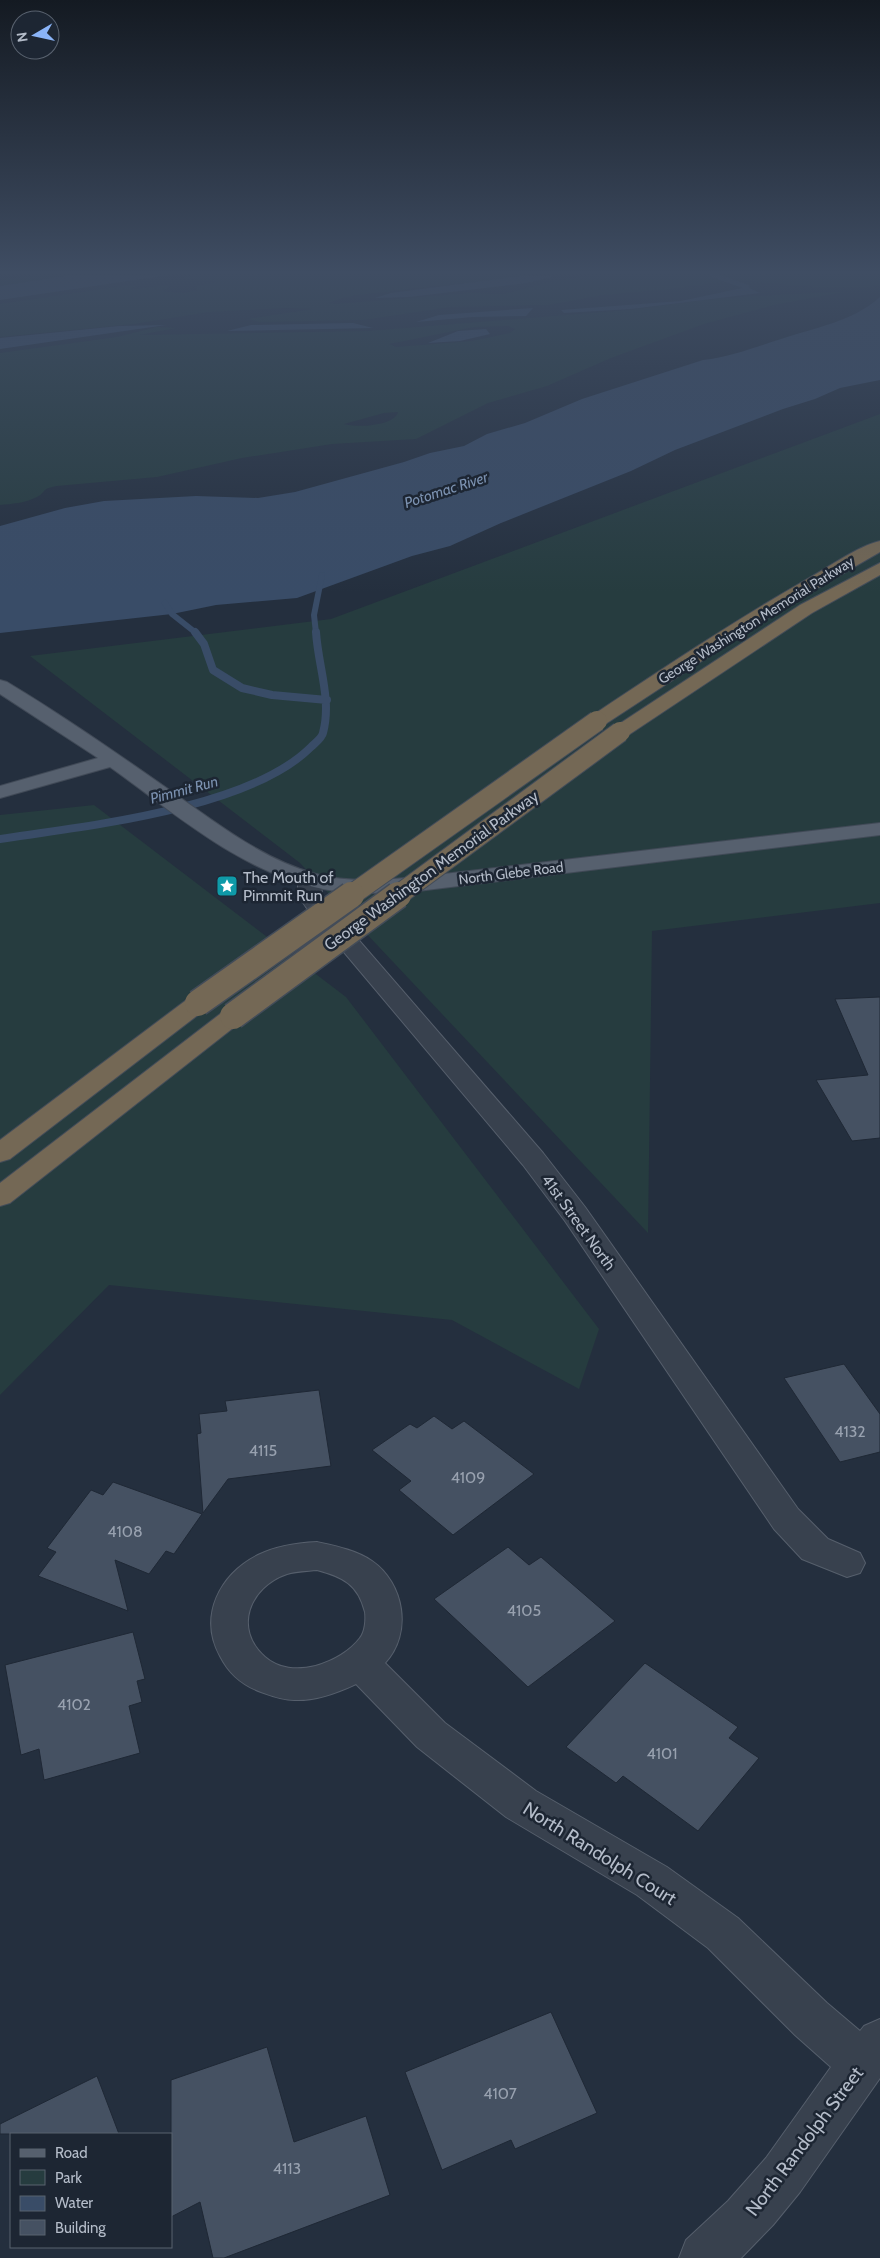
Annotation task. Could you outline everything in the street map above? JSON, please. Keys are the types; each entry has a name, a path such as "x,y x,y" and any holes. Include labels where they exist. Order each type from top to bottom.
{"highway":[{"name":"George Washington Memorial Parkway","path":"0,1154 198,1003 597,721 692,658 848,562 880,546"},
{"name":"George Washington Memorial Parkway","path":"0,1197 233,1016 620,732 806,610 880,568"}],"main road":[{"name":"North Glebe Road","path":"0,686 48,714 250,854 281,870 310,880 358,886 432,883 880,829"},
{"path":"0,792 114,760"}],"street":[{"name":"41st Street North","path":"310,880 311,897 319,908 533,1159 575,1214 786,1519 815,1549 848,1563"},
{"name":"North Randolph Court","path":"360,1664 390,1691 431,1735 521,1804 652,1881 723,1933 811,2019 871,2053"},
{"name":"North Randolph Street","path":"704,2258 751,2213 783,2175 871,2053"}],"green space":[{"path":"0,380 560,380 547,386 488,403 416,439 332,444 242,458 157,477 57,486 46,489 40,495 28,501 0,505","holes":["398,412 395,417 374,425 357,426 344,424 384,413"]},
{"path":"880,414 880,903 652,931 648,1233 300,863 30,656 331,619"},
{"path":"94,805 346,997 599,1329 579,1389 452,1320 109,1285 0,1395 0,815"}],"water":[{"name":"Potomac River","path":"640,380 878,380 840,388 815,399 783,409 675,450 631,471 501,523 450,546 412,556 297,598 216,605 172,614 0,633 0,526 65,508 104,501 196,496 258,498 295,492 430,453 464,446 487,434 525,423 582,399"}],"building":[{"path":"880,997 880,1138 852,1141 816,1080 868,1075 835,999"},
{"path":"844,1364 880,1414 880,1452 840,1462 784,1378"},
{"path":"319,1390 331,1466 228,1479 203,1513 197,1434 201,1433 199,1414 227,1411 225,1401"},
{"path":"434,1416 452,1429 464,1421 534,1474 453,1535 399,1490 411,1481 372,1450 410,1424 417,1428"},
{"path":"113,1482 202,1514 174,1554 166,1551 149,1574 115,1560 128,1611 38,1576 56,1552 47,1548 91,1490 103,1495"},
{"path":"508,1547 529,1565 541,1557 615,1621 528,1687 434,1599"},
{"path":"133,1632 145,1679 137,1681 142,1702 129,1706 140,1753 44,1780 39,1749 21,1755 5,1665"},
{"path":"645,1663 738,1727 729,1738 759,1758 698,1831 623,1776 616,1783 566,1747"},
{"path":"551,2012 597,2113 515,2149 511,2140 442,2170 405,2072"},
{"path":"267,2047 294,2142 366,2116 390,2195 224,2258 213,2258 200,2202 172,2216 171,2080"},
{"path":"97,2076 119,2133 0,2134 0,2124"}],"waterway":[{"name":"Pimmit Run","path":"316,633 314,615 322,575"},
{"name":"Pimmit Run","path":"165,603 172,614 195,633"},
{"name":"Pimmit Run","path":"316,632 325,700"},
{"name":"Pimmit Run","path":"195,633 204,644 213,670 242,688 272,695 325,700"},
{"name":"Pimmit Run","path":"0,839 120,821 208,800 248,786 283,768 320,739 325,720 325,700"}],"place":[{"name":"The Mouth of Pimmit Run","path":"227,886"}]}
